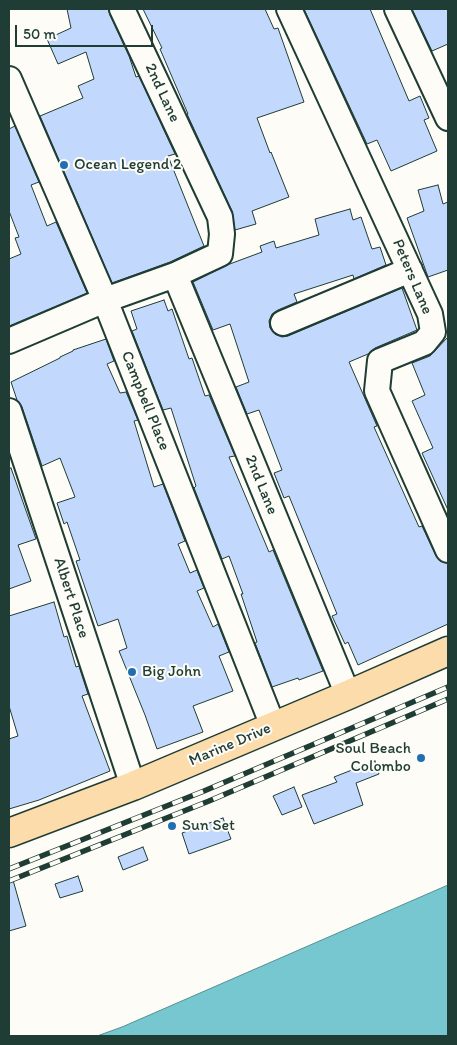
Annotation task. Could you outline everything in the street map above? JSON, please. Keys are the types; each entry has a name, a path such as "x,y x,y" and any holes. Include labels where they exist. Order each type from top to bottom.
{"main road":[{"name":"Marine Drive","path":"9,833 134,786 448,651"}],"street":[{"name":"2nd Lane","path":"122,9 220,217 222,234 220,254 175,275 348,695"},
{"name":"Peters Lane","path":"289,9 430,314 432,332 424,343 380,361 377,391 448,550"},
{"path":"397,9 448,118"},
{"name":"Campbell Place","path":"9,79 104,300 273,726"},
{"path":"283,323 410,270"},
{"path":"9,341 104,300 175,275"},
{"name":"Albert Place","path":"9,411 134,786"}],"water":[{"path":"448,885 448,1036 97,1036 122,1027"}],"building":[{"path":"67,9 108,9 129,56 136,77 139,76 175,154 168,156 204,246 170,262 112,283 40,116 83,98 78,86 94,79 86,52 58,64 47,39 71,28"},
{"path":"143,9 265,9 274,29 278,28 304,102 257,118 289,197 252,211 256,224 235,230 232,211 187,114 160,49 162,48"},
{"path":"304,9 370,9 409,101 420,96 429,118 424,120 437,151 391,171 377,140 367,144"},
{"path":"412,9 448,9 448,44 432,51"},
{"path":"15,126 39,182 31,185 47,226 56,222 87,293 9,326 9,259 21,254 15,238 19,237 9,211 9,129"},
{"path":"438,185 443,204 448,202 448,270 428,277 407,218 424,211 418,190"},
{"path":"350,209 353,220 361,217 372,249 380,247 386,265 354,279 353,275 294,294 297,302 272,314 269,321 270,328 275,334 282,337 288,336 402,288 417,330 375,348 368,354 349,362 377,426 374,427 419,527 422,526 440,561 448,563 448,624 358,665 348,642 345,644 332,616 337,614 289,496 284,498 274,473 282,470 259,410 247,414 236,387 249,382 230,324 213,330 193,282 227,265 262,252 260,246 274,241 276,248 319,235 315,219"},
{"path":"164,300 168,311 172,309 189,359 192,358 205,396 209,395 235,456 229,457 269,552 273,550 323,671 272,687 255,643 257,642 241,594 243,594 229,556 222,559 194,488 196,486 171,408 163,410 132,331 137,329 131,311"},
{"path":"448,337 448,510 422,453 433,448 412,401 425,395 412,363 430,356"},
{"path":"106,339 114,361 107,364 120,393 126,392 138,420 134,421 154,487 163,484 185,541 178,544 190,573 197,570 204,588 197,591 213,627 218,624 229,652 219,656 233,691 193,706 203,732 157,749 119,651 127,648 118,619 98,626 76,561 80,560 67,522 64,524 57,503 75,497 60,458 42,466 22,407 17,400 11,382 73,350"},
{"path":"11,468 36,539 18,545 31,581 9,589 9,469"},
{"path":"54,602 64,637 67,636 76,667 79,666 88,694 82,696 110,771 39,800 9,809 9,739 18,736 9,706 9,616"},
{"path":"375,761 379,774 356,783 363,805 314,824 302,795 337,782 334,777"},
{"path":"294,787 302,807 282,815 273,796"},
{"path":"223,818 231,839 189,854 182,833"},
{"path":"143,847 148,860 123,870 118,857"},
{"path":"78,876 83,891 60,898 55,884"},
{"path":"13,880 26,926 9,931 9,881"}],"railway":[{"path":"9,869 204,791 448,687"},
{"path":"9,881 209,801 448,699"}],"place":[{"name":"Ocean Legend 2","path":"64,165"},
{"name":"Big John","path":"132,672"},
{"name":"Soul Beach Colombo","path":"421,758"},
{"name":"Sun Set","path":"172,826"}]}
